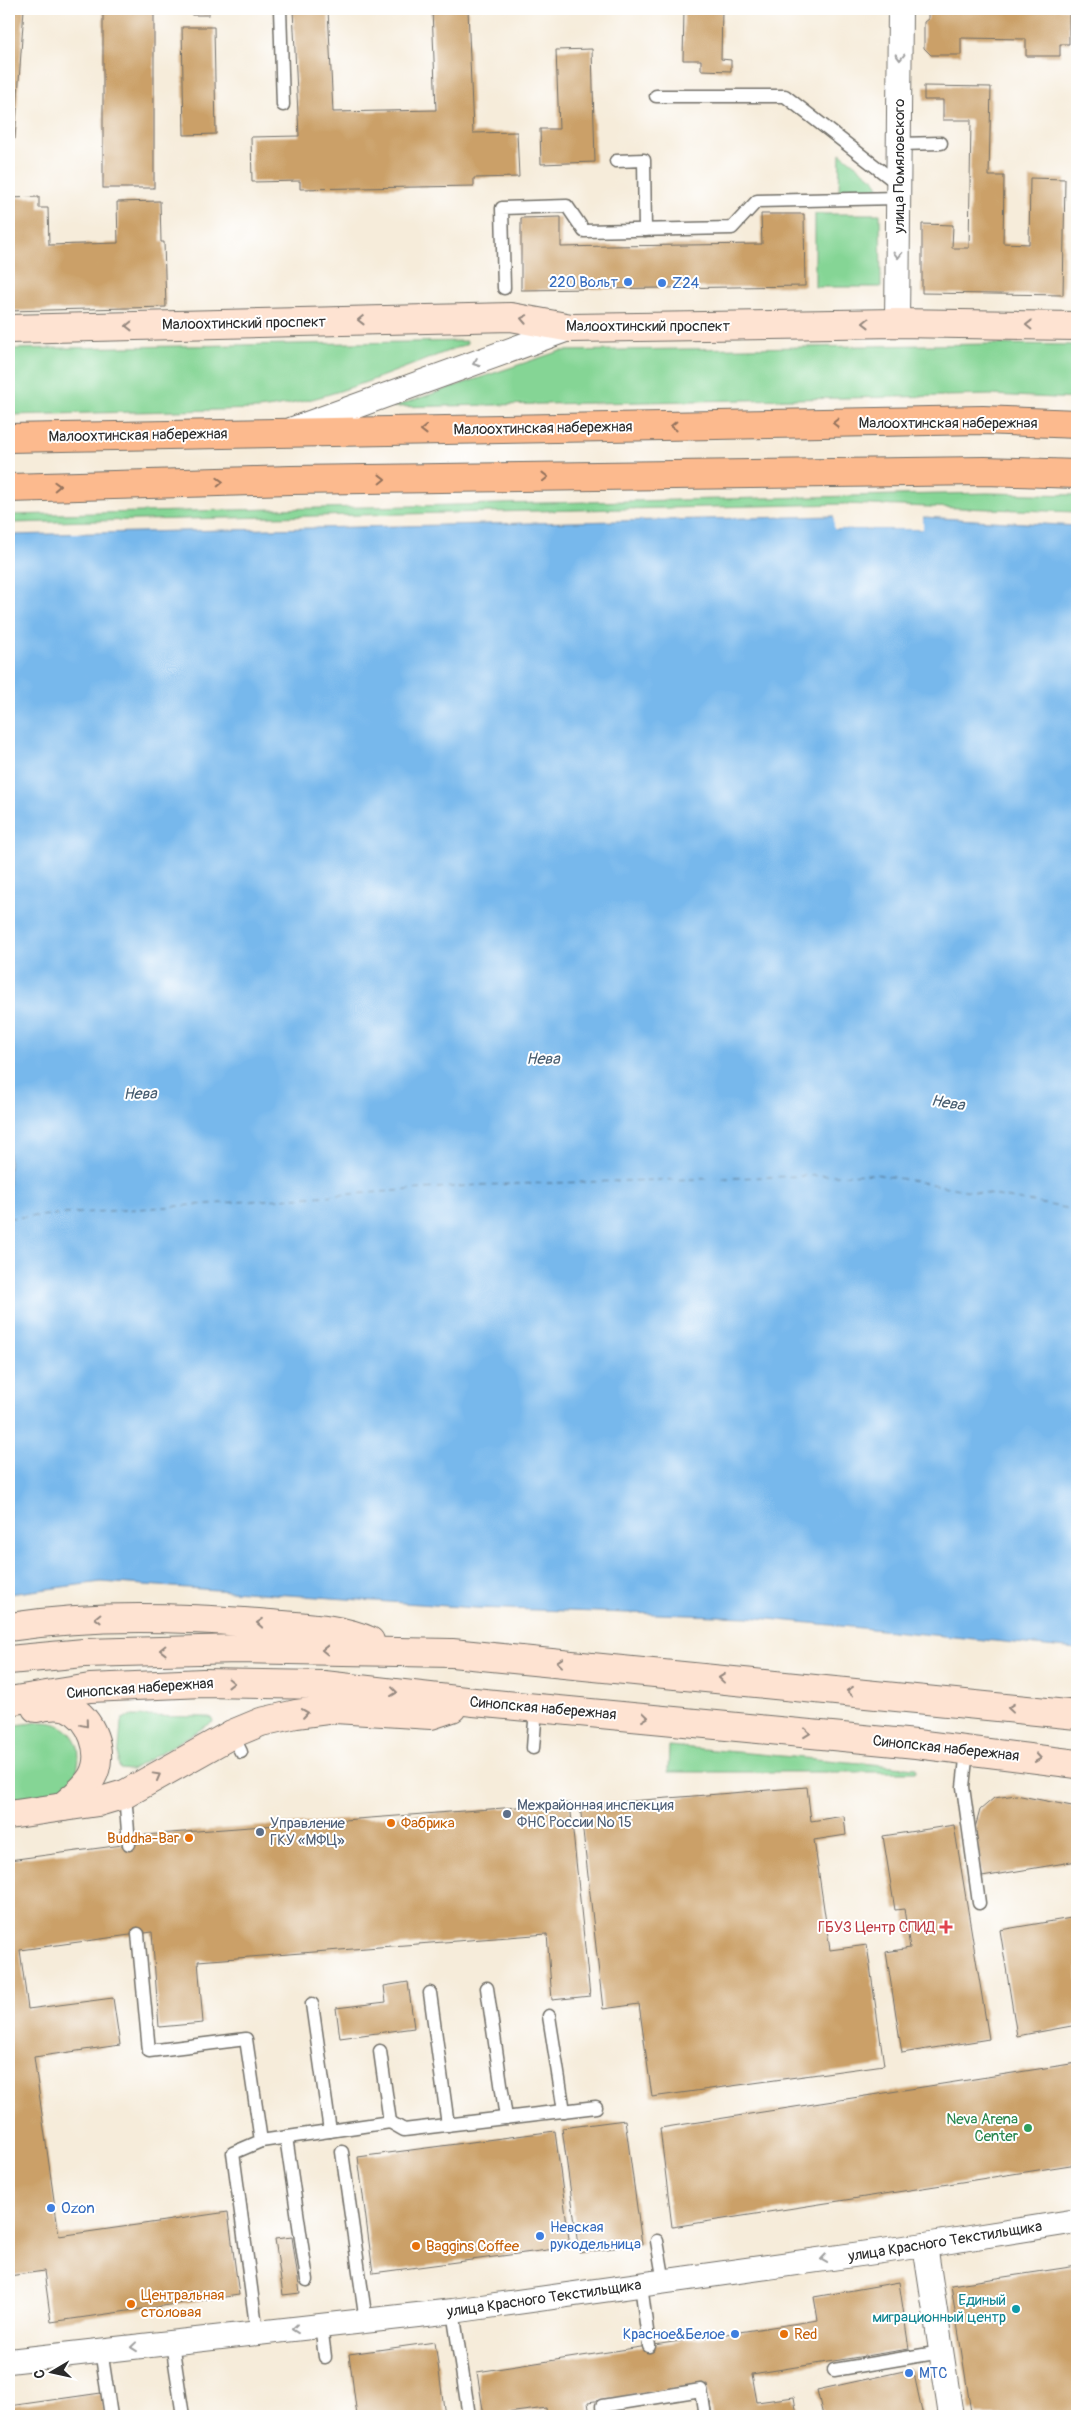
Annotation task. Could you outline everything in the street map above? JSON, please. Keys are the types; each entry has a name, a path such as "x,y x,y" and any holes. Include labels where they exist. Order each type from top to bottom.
{"main road":[{"name":"Малоохтинский проспект","path":"9,328 511,317 571,328 897,322 1077,326"},
{"name":"Малоохтинская набережная","path":"9,438 983,420 1077,424"},
{"path":"9,488 291,480 955,471 1077,474"},
{"path":"9,1627 83,1619 217,1620 298,1626 354,1634 392,1651"},
{"path":"9,1660 84,1653 132,1651 238,1649 392,1651 530,1659 1077,1715"},
{"name":"Синопская набережная","path":"9,1701 90,1688 203,1683 324,1685 474,1702 967,1750 1077,1764"},
{"path":"9,1815 98,1802 124,1794 236,1743 261,1722 296,1714 335,1709 431,1715 474,1702"},
{"path":"9,1712 50,1705 67,1708 84,1720 95,1736 97,1758 93,1776 62,1807"}],"street":[{"name":"улица Помяловского","path":"897,322 900,9"},
{"path":"286,432 571,328"},
{"name":"улица Красного Текстильщика","path":"9,2361 453,2311 924,2245 1077,2220"},
{"path":"924,2245 951,2416"}],"lane":[{"path":"280,9 283,105"},
{"path":"656,96 785,96 898,191"},
{"path":"899,144 941,143"},
{"path":"616,161 644,160 645,230"},
{"path":"504,288 502,208 567,206 584,231 732,228 757,201 898,191"},
{"path":"533,1748 536,1708"},
{"path":"967,1750 963,1787 979,1903"},
{"path":"124,1794 129,1844"},
{"path":"138,1934 149,2051 246,2039 261,2141"},
{"path":"488,1988 506,2118"},
{"path":"430,1993 448,2125"},
{"path":"312,2004 330,2131"},
{"path":"549,2016 564,2111"},
{"path":"380,2052 390,2122"},
{"path":"257,2333 233,2153 261,2141 390,2122 404,2130 596,2107"},
{"path":"286,2137 307,2280"},
{"path":"342,2152 366,2321"},
{"path":"658,2242 664,2282"},
{"path":"641,2285 649,2346"},
{"path":"453,2311 469,2416"},
{"path":"321,2326 325,2357"},
{"path":"172,2342 182,2416"},
{"path":"101,2350 110,2416"},
{"path":"834,2370 941,2352"},
{"path":"603,2416 602,2406 656,2394 701,2390 705,2416"}],"green space":[{"path":"840,153 875,180 881,191 839,192"},
{"path":"815,214 880,214 881,287 815,287"},
{"path":"467,341 467,344 364,383 337,392 284,405 258,409 9,415 9,349"},
{"path":"990,344 1077,345 1077,399 992,395 393,407 560,351"},
{"path":"987,493 1077,495 1077,512 843,504 9,523 9,515"},
{"path":"132,1716 209,1717 212,1718 213,1722 131,1770 120,1769 118,1763 121,1723 122,1719"},
{"path":"39,1722 57,1724 75,1739 79,1755 76,1774 68,1785 54,1793 40,1798 9,1802 9,1726"},
{"path":"669,1746 916,1768 916,1772 668,1772"}],"water":[{"name":"Нева","path":"834,516 835,529 922,529 923,517 1077,526 1077,1649 748,1617 476,1608 101,1582 9,1594 9,535"}],"pier":[{"path":"834,516 837,516 837,527 920,527 920,517 923,517 923,529 834,529"}],"building":[{"path":"9,9 24,9 15,139 9,138"},
{"path":"103,9 154,9 154,188 103,188"},
{"path":"192,9 209,9 209,15 192,15"},
{"path":"293,9 328,9 333,112 436,110 432,9 468,9 473,133 517,132 519,177 474,178 474,186 300,189 300,181 252,182 251,137 299,136"},
{"path":"684,9 722,9 721,59 731,60 731,71 701,70 701,60 683,60"},
{"path":"928,9 1069,9 1069,44 1060,44 1060,56 1026,56 1026,39 961,38 961,55 931,55 924,48 924,22 928,19"},
{"path":"182,27 214,27 216,134 184,135"},
{"path":"592,49 595,162 541,164 540,129 559,129 556,50"},
{"path":"924,86 991,87 989,176 1004,176 1003,243 1029,244 1030,178 1065,179 1063,295 922,293 922,224 953,225 952,248 969,248 971,120 943,120 943,100 924,100"},
{"path":"39,197 39,208 48,208 49,245 118,243 117,202 160,201 161,242 164,242 166,307 9,311 9,198"},
{"path":"761,214 804,214 805,286 521,290 521,218 561,217 561,247 762,244"},
{"path":"807,1787 811,1821 844,1816 846,1835 814,1840 830,1950 867,1945 884,2065 652,2097 639,2004 603,2009 580,1805"},
{"path":"1016,1795 1077,1807 1077,1861 982,1877 975,1828 980,1810 994,1798"},
{"path":"570,1803 590,1996 552,2000 547,1934 198,1961 203,2023 159,2027 152,1932 20,1950 28,2009 113,1998 120,2045 34,2057 59,2236 228,2212 239,2295 51,2322 44,2271 9,2276 9,1860 145,1842 144,1835"},
{"path":"954,1825 989,2039 902,2053 886,1952 910,1948 904,1909 895,1910 883,1836"},
{"path":"1077,1917 1077,2025 1017,2036 1000,1930"},
{"path":"408,1982 414,2028 340,2038 336,2008 386,2002 384,1986"},
{"path":"1077,2063 1077,2164 672,2227 660,2128"},
{"path":"625,2120 642,2244 579,2253 562,2128"},
{"path":"555,2131 570,2247 373,2273 358,2157"},
{"path":"292,2237 300,2293 283,2295 275,2239"},
{"path":"1077,2266 1077,2416 978,2416 976,2411 971,2412 951,2285"},
{"path":"899,2282 909,2349 752,2374 757,2402 794,2397 797,2416 712,2416 707,2384 588,2402 590,2416 547,2416 546,2408 484,2416 477,2372 818,2320 814,2297"},
{"path":"435,2342 445,2416 357,2416 349,2354"},
{"path":"913,2369 923,2416 823,2416 817,2390"},
{"path":"101,2393 105,2416 9,2416 9,2406"}],"ferry route":[{"path":"9,1218 480,1185 875,1174 1077,1210"}],"place":[{"name":"220 Вольт","path":"628,282"},
{"name":"Z24","path":"662,283"},
{"name":"Межрайонная инспекция ФНС России № 15","path":"507,1814"},
{"name":"Фабрика","path":"391,1823"},
{"name":"Управление ГКУ «МФЦ»","path":"260,1832"},
{"name":"Buddha-Bar","path":"189,1838"},
{"name":"ГБУЗ Центр СПИД","path":"946,1927"},
{"name":"Neva Arena Center","path":"1028,2128"},
{"name":"Ozon","path":"51,2208"},
{"name":"Невская рукодельница","path":"540,2236"},
{"name":"Baggins Coffee","path":"416,2246"},
{"name":"Центральная столовая","path":"131,2304"},
{"name":"Единый миграционный центр","path":"1016,2309"},
{"name":"Красное&Белое","path":"735,2334"},
{"name":"Red","path":"784,2334"},
{"name":"МТС","path":"909,2373"}]}
